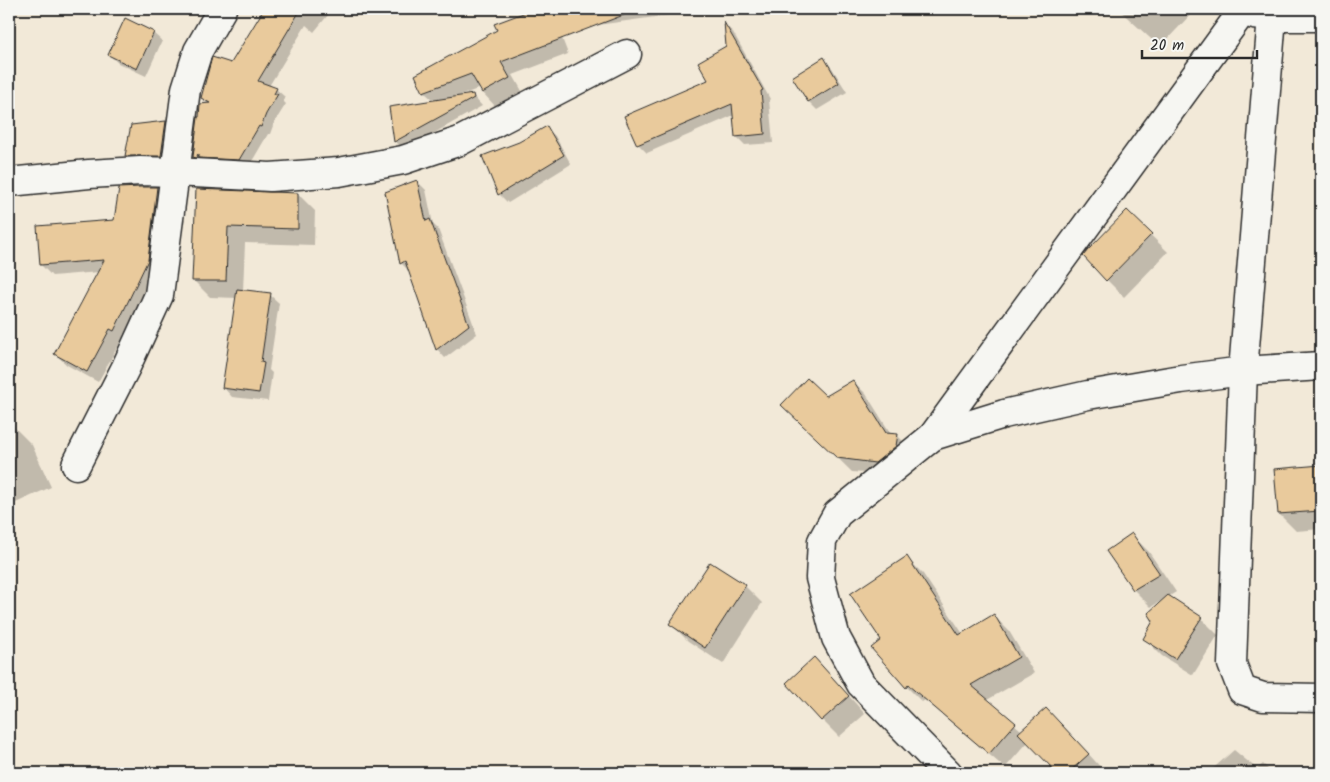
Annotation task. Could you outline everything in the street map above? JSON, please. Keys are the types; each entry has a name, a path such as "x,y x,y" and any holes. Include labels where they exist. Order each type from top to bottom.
{"street":[{"path":"76,465 126,367 159,295 186,89 198,51 222,9"},
{"path":"948,773 861,684 836,638 820,578 822,540 837,514 933,436 1242,11 1272,17 1321,17"},
{"path":"1272,17 1243,372 1232,664 1242,690 1263,697 1321,698"},
{"path":"9,182 140,171 270,178 339,172 403,160 460,141 628,54"},
{"path":"933,436 1004,414 1088,395 1182,378 1321,366"}],"building":[{"path":"264,9 301,9 258,81 277,88 274,94 278,94 266,114 261,127 259,126 239,160 198,158 198,154 196,158 193,157 200,104 210,103 201,98 212,57 231,63"},
{"path":"534,9 633,9 634,11 501,62 510,78 482,93 471,74 423,92 415,75 497,30 494,24"},
{"path":"125,18 154,32 137,69 108,55"},
{"path":"724,22 763,90 761,91 765,134 735,137 732,104 637,145 624,116 708,80 698,62 726,46"},
{"path":"824,57 839,83 808,102 792,77"},
{"path":"473,94 474,98 394,142 389,107"},
{"path":"166,121 161,156 125,156 131,125"},
{"path":"547,126 564,155 498,195 482,156 519,142"},
{"path":"417,180 426,221 430,219 469,325 436,350 405,261 400,264 385,192"},
{"path":"157,187 148,260 114,331 110,329 87,372 54,354 104,260 40,265 37,226 114,220 119,188"},
{"path":"196,189 298,193 298,229 228,227 226,281 192,281"},
{"path":"1127,210 1152,234 1106,281 1083,256"},
{"path":"237,289 271,293 261,362 264,363 259,393 222,388"},
{"path":"807,378 826,396 853,380 886,433 898,434 896,446 875,463 837,458 781,405"},
{"path":"1321,465 1321,511 1278,514 1274,469"},
{"path":"1132,533 1160,574 1133,590 1106,551"},
{"path":"907,556 959,635 994,614 1019,657 971,685 1016,723 989,754 908,685 906,688 871,648 881,640 850,594"},
{"path":"710,562 746,585 705,648 669,624"},
{"path":"1168,595 1202,617 1175,659 1143,639 1153,621 1148,613"},
{"path":"814,657 849,696 821,721 786,683"},
{"path":"1046,708 1089,754 1068,773 1057,773 1018,733"}]}
